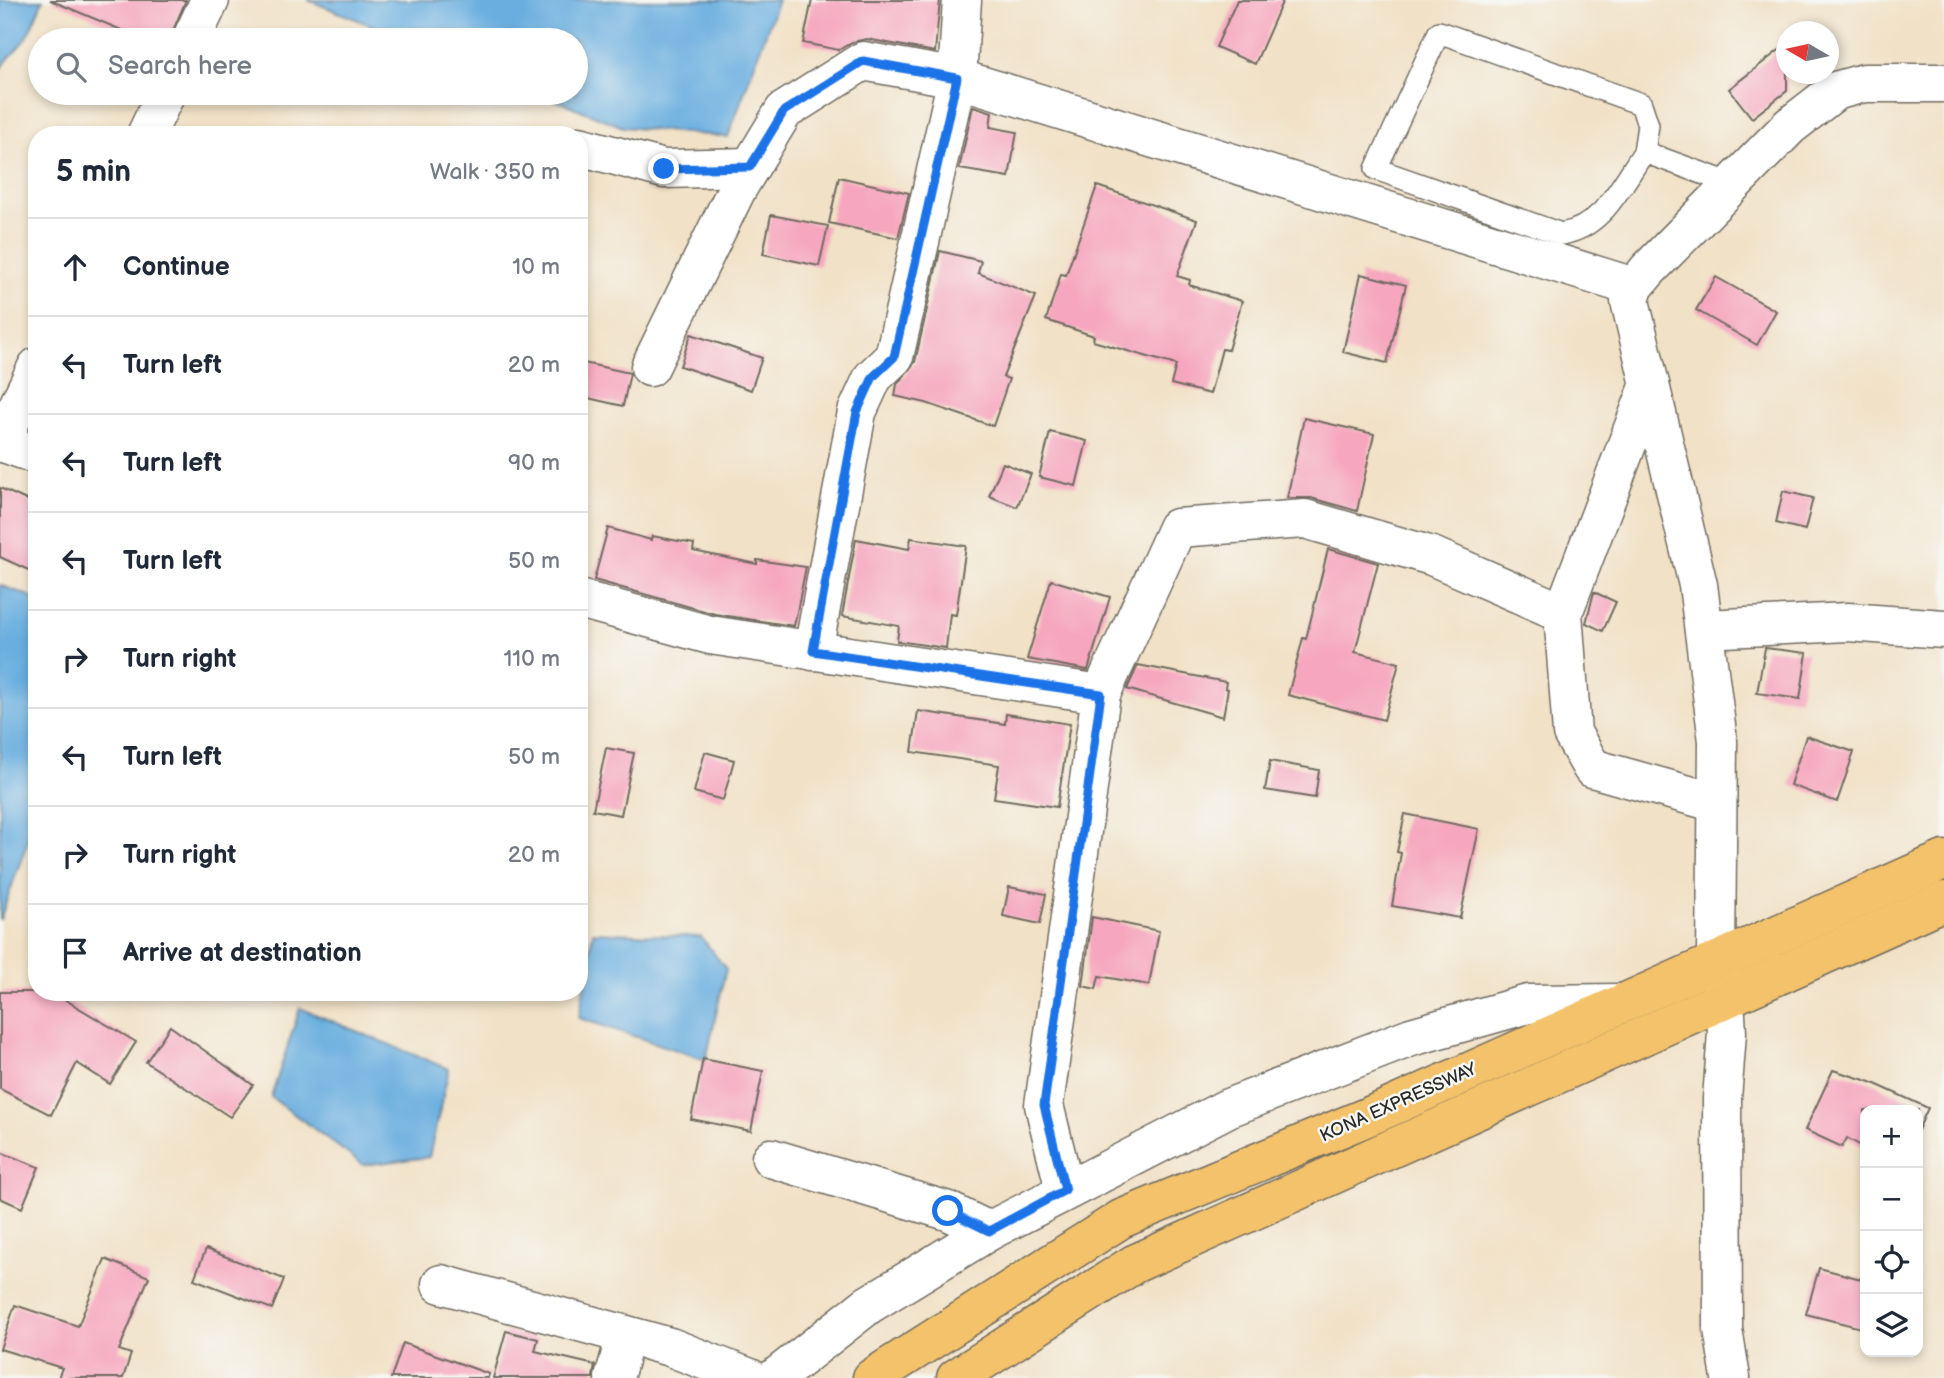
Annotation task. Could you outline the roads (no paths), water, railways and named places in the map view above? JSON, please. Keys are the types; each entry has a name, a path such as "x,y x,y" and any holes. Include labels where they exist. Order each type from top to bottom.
{"highway":[{"name":"KONA EXPRESSWAY","path":"872,1378 1121,1219 1379,1112 1944,860"},
{"path":"956,1378 1134,1264 1944,901"}],"street":[{"path":"197,28 210,0"},
{"path":"813,651 857,412 873,377 894,357 957,78 962,0"},
{"path":"649,368 750,167 784,111 863,61 957,78 1634,287"},
{"path":"1731,1378 1723,1329 1725,998 1716,960 1718,741 1698,585 1630,301 1634,287 1732,184 1790,126 1835,91 1864,83 1944,83"},
{"path":"150,126 160,105"},
{"path":"588,148 664,169 750,167"},
{"path":"1650,384 1563,612 1572,733 1592,768 1717,803"},
{"path":"28,386 1,442 28,451"},
{"path":"1065,1190 1044,1105 1101,694 1177,528 1305,519 1432,556 1563,612"},
{"path":"588,601 710,635 1101,694"},
{"path":"1704,629 1848,622 1944,629"},
{"path":"775,1378 868,1305 989,1231 1228,1108 1411,1037 1528,1004 1621,1003"},
{"path":"771,1158 948,1211 989,1231"},
{"path":"441,1284 670,1347 750,1378"},
{"path":"614,1378 626,1335"}],"lane":[{"path":"1438,32 1641,104 1648,125 1644,152 1596,222 1579,232 1561,234 1377,169 1438,32"},
{"path":"1644,152 1732,184"}],"water":[{"path":"0,0 43,0 31,28 28,28 27,37 0,69"},
{"path":"308,0 778,0 728,137 623,127 568,105 588,105 588,28 378,28"},
{"path":"0,585 28,596 28,840 0,920"},
{"path":"593,932 701,937 726,969 706,1060 579,1018 582,1001 588,1001 588,963"},
{"path":"300,1008 449,1069 429,1157 363,1165 271,1097"}]}
